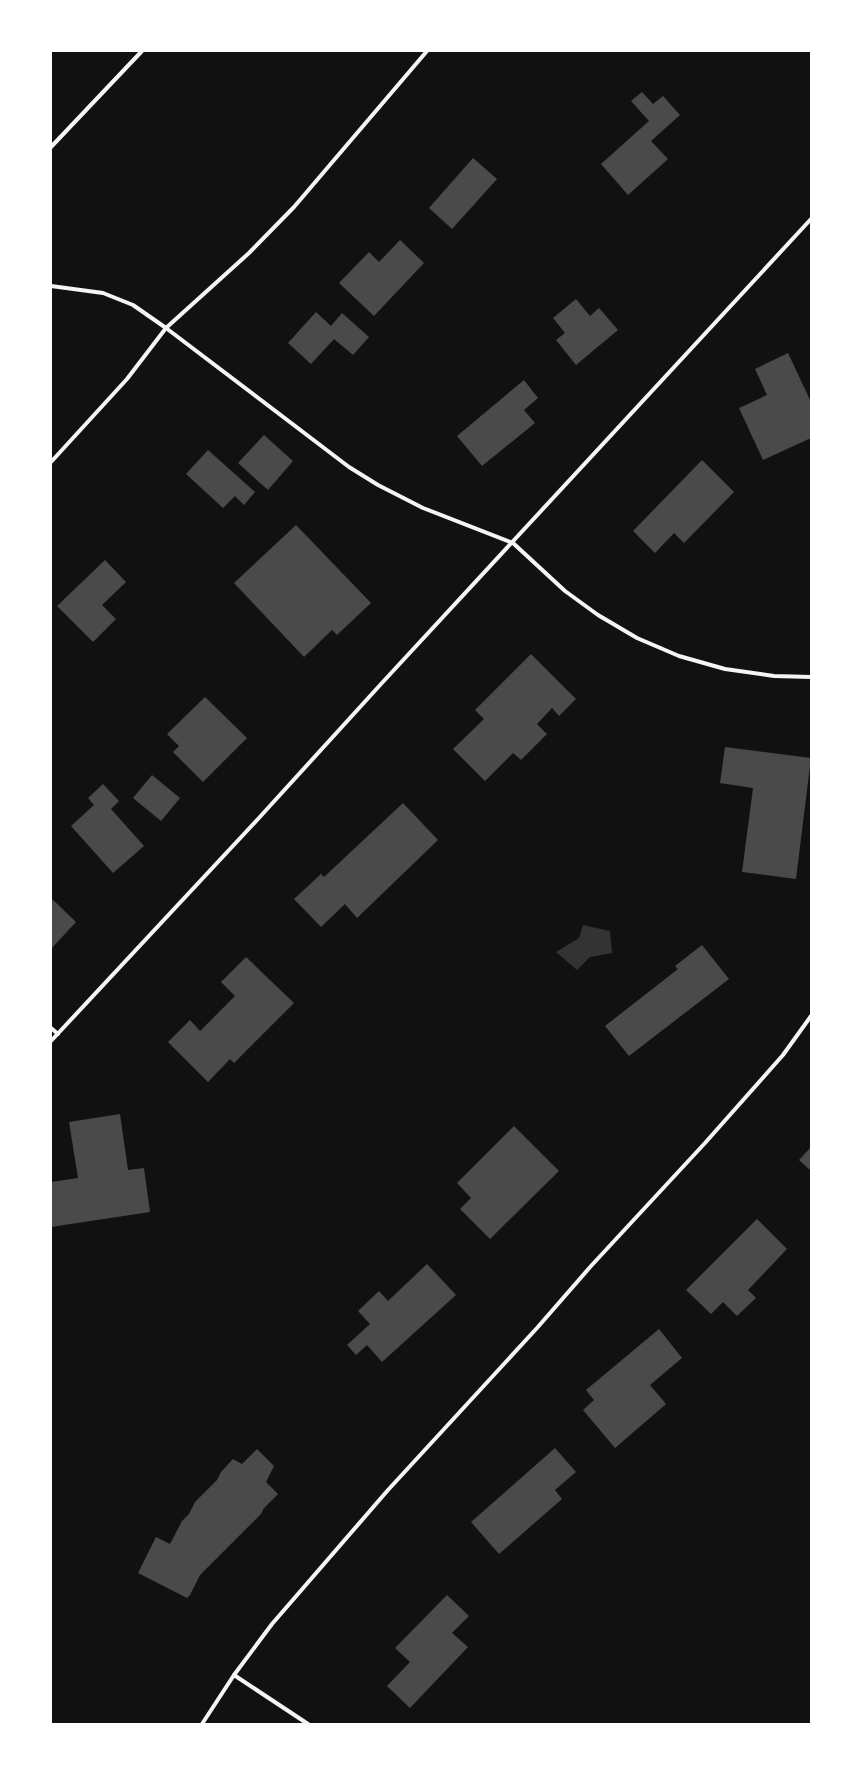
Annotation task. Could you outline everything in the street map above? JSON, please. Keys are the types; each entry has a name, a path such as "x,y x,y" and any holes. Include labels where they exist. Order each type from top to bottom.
{"street":[{"path":"51,147 142,51"},
{"path":"51,462 127,379 166,328 249,254 294,207 427,51"},
{"path":"51,1041 811,219"},
{"path":"51,286 103,293 133,305 166,328 349,466 378,485 424,508 513,543 565,590 598,615 637,638 679,656 725,669 774,676 811,676"},
{"path":"202,1724 234,1675 272,1624 388,1490 783,1055 811,1016"},
{"path":"51,1028 58,1034"},
{"path":"234,1675 308,1724"}],"shaded area":[{"path":"583,925 610,931 612,953 590,957 577,970 556,952 579,938"}],"building":[{"path":"642,92 653,104 663,96 680,115 651,141 668,159 628,195 601,164 649,121 631,101"},
{"path":"473,158 497,179 452,229 429,208"},
{"path":"400,240 424,263 374,316 339,283 369,252 379,262"},
{"path":"576,299 590,316 599,308 618,330 576,365 556,340 565,333 553,318"},
{"path":"316,312 331,326 342,313 369,337 353,355 334,339 311,364 288,343"},
{"path":"788,353 811,402 811,438 763,460 739,408 767,395 755,369"},
{"path":"524,380 538,398 524,410 535,423 482,466 457,436"},
{"path":"264,435 293,461 268,490 238,463"},
{"path":"208,450 255,492 244,505 235,496 223,508 186,474"},
{"path":"702,460 734,492 684,543 674,533 655,553 633,531"},
{"path":"296,525 371,603 337,635 332,630 304,657 234,583"},
{"path":"105,560 126,582 102,605 116,619 93,642 57,606"},
{"path":"531,654 576,699 559,716 552,708 537,724 547,734 521,760 513,753 485,781 453,749 484,719 475,710"},
{"path":"205,697 247,738 203,782 173,752 179,746 167,734"},
{"path":"725,747 811,758 796,879 742,872 753,788 720,783"},
{"path":"152,775 180,798 161,821 133,798"},
{"path":"103,784 119,801 111,809 144,846 113,873 71,826 94,805 88,798"},
{"path":"403,803 438,840 357,918 345,904 321,927 294,899 321,874 324,877"},
{"path":"51,898 76,922 51,949"},
{"path":"702,945 729,979 629,1056 605,1026 678,969 675,966"},
{"path":"246,957 294,1003 234,1063 230,1059 208,1082 168,1042 190,1020 200,1031 235,996 221,982"},
{"path":"120,1114 128,1170 144,1168 150,1212 51,1227 51,1182 78,1178 69,1122"},
{"path":"514,1126 559,1171 490,1239 460,1209 471,1198 457,1183"},
{"path":"811,1147 811,1171 799,1160"},
{"path":"757,1219 787,1249 748,1290 756,1298 737,1316 723,1302 711,1314 686,1290"},
{"path":"427,1264 456,1295 382,1362 367,1345 356,1355 347,1345 370,1324 358,1311 379,1291 388,1301"},
{"path":"659,1329 682,1358 650,1385 666,1404 615,1448 583,1410 594,1400 586,1390"},
{"path":"555,1448 576,1472 555,1490 562,1499 499,1554 471,1522"},
{"path":"257,1449 274,1466 266,1482 278,1494 264,1508 261,1514 200,1575 190,1595 187,1598 138,1573 156,1537 170,1544 182,1521 189,1514 195,1502 217,1480 221,1472 233,1459 242,1464"},
{"path":"447,1595 469,1616 452,1633 468,1647 410,1708 387,1686 410,1662 395,1648"}]}
